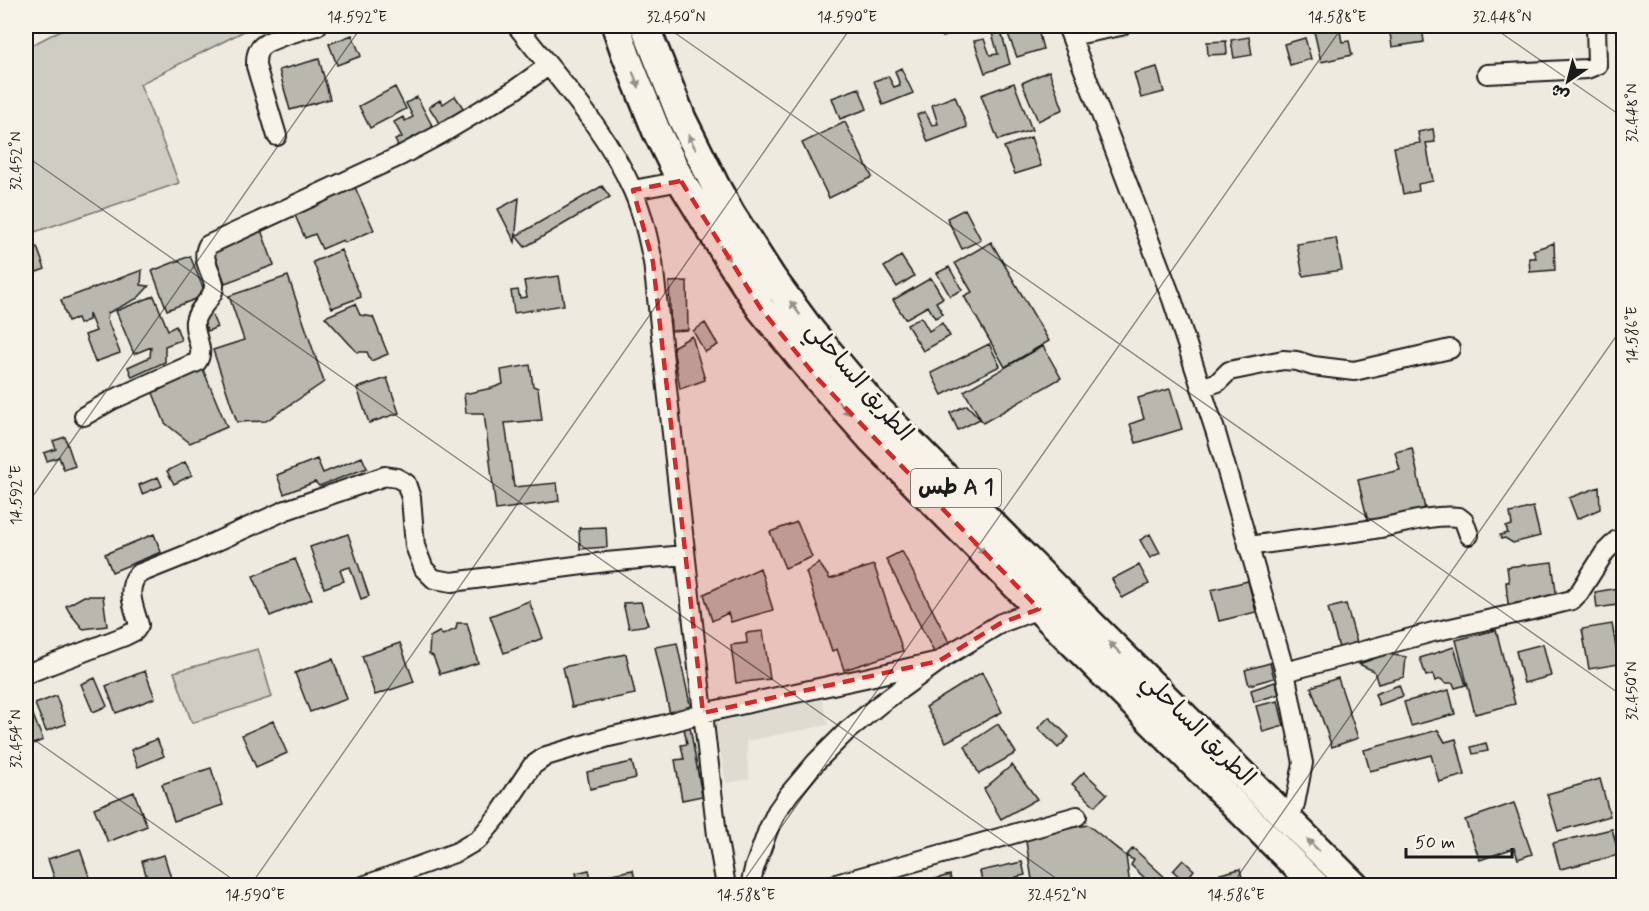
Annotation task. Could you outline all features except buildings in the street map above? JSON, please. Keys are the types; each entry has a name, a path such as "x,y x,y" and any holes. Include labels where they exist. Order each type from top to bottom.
{"highway":[{"name":"الطريق الساحلي","path":"616,26 656,130 681,181 761,309 817,378 872,440 1316,885"},
{"name":"الطريق الساحلي","path":"645,26 681,119 726,204 772,278 869,400 1355,885"}],"street":[{"path":"277,136 256,66 256,56 262,46 270,42 317,26"},
{"path":"517,26 604,137 633,190 646,228 653,262 717,835 726,885"},
{"path":"1121,26 1069,31 1172,300 1216,433 1285,672 1303,763 1295,804 1289,820"},
{"path":"1487,74 1587,69 1597,65 1596,26"},
{"path":"84,416 112,400 197,362 201,351 194,327 195,320 198,312 213,293 214,287 204,256 208,245 353,179 421,145 513,91 548,66"},
{"path":"633,190 681,181"},
{"path":"1201,388 1218,382 1229,371 1283,360 1354,370 1450,349"},
{"path":"26,674 135,631 139,625 130,594 132,581 138,574 286,510 385,476 397,477 406,483 411,498 415,546 424,569 434,579 452,582 606,562 685,555"},
{"path":"1248,546 1370,530 1430,517 1459,517 1464,521 1469,534"},
{"path":"1285,672 1433,632 1572,600 1579,593 1605,552 1623,537"},
{"path":"750,885 768,830 777,811 816,762 847,731 939,661 1001,623 1039,609"},
{"path":"363,885 457,852 479,839 499,815 532,766 546,756 703,713 939,661"},
{"path":"828,885 1077,816"}],"highlighted area":[{"path":"681,181 761,309 817,378 1039,609 1001,623 939,661 703,713 653,262 633,190"}],"shaded area":[{"path":"69,26 254,26 140,84 179,183 26,235 26,48"},
{"path":"258,649 272,697 192,723 174,672"},
{"path":"821,694 828,725 746,741 749,779 726,783 714,720"}]}
